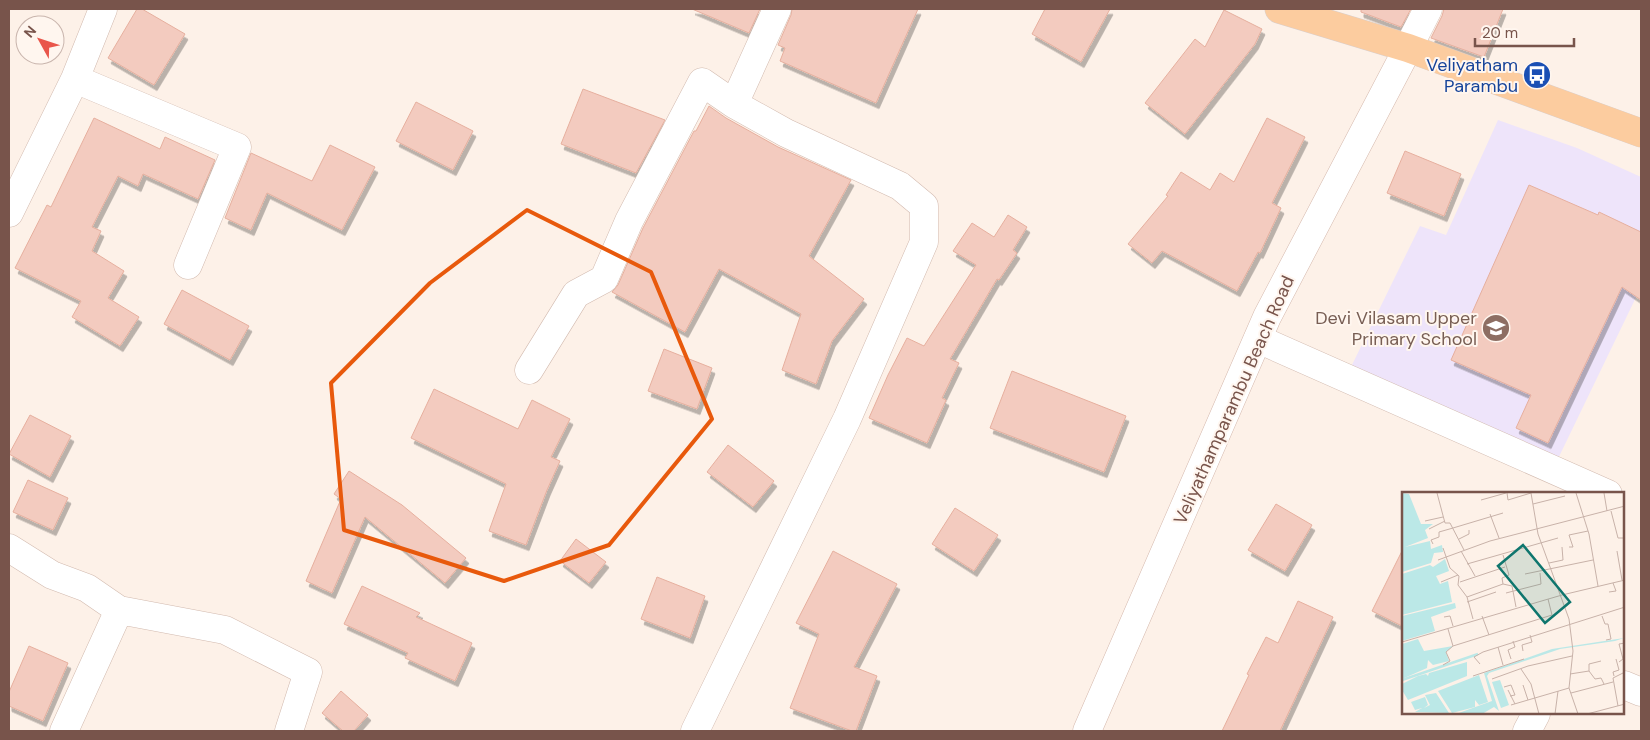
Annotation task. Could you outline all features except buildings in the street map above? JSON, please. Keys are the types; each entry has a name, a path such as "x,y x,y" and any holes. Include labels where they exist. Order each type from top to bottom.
{"main road":[{"path":"1278,9 1408,48 1641,133"}],"street":[{"path":"9,212 74,79 103,9"},
{"path":"734,104 777,9"},
{"name":"Veliyathamparambu Beach Road","path":"1087,731 1267,317 1428,9"},
{"path":"74,79 237,147 188,265"},
{"path":"529,370 576,294 604,278 629,221 702,82 734,104 786,133 900,186 924,206 924,242 847,419 695,731"},
{"path":"1258,340 1603,492"},
{"path":"9,548 52,575 87,588 119,610 225,630 308,672 289,731"},
{"path":"64,731 119,610"},
{"path":"1625,685 1641,692"},
{"path":"1527,731 1535,715"}],"highlighted area":[{"path":"527,210 651,272 712,419 609,545 504,581 344,530 331,383 430,283"}],"shaded area":[{"name":"Devi Vilasam Upper Primary School","path":"1498,120 1577,148 1641,177 1641,287 1554,467 1350,369 1420,226 1446,235"}],"place":[{"name":"Veliyatham Parambu","path":"1537,75"},
{"name":"Devi Vilasam Upper Primary School","path":"1496,328"}]}
